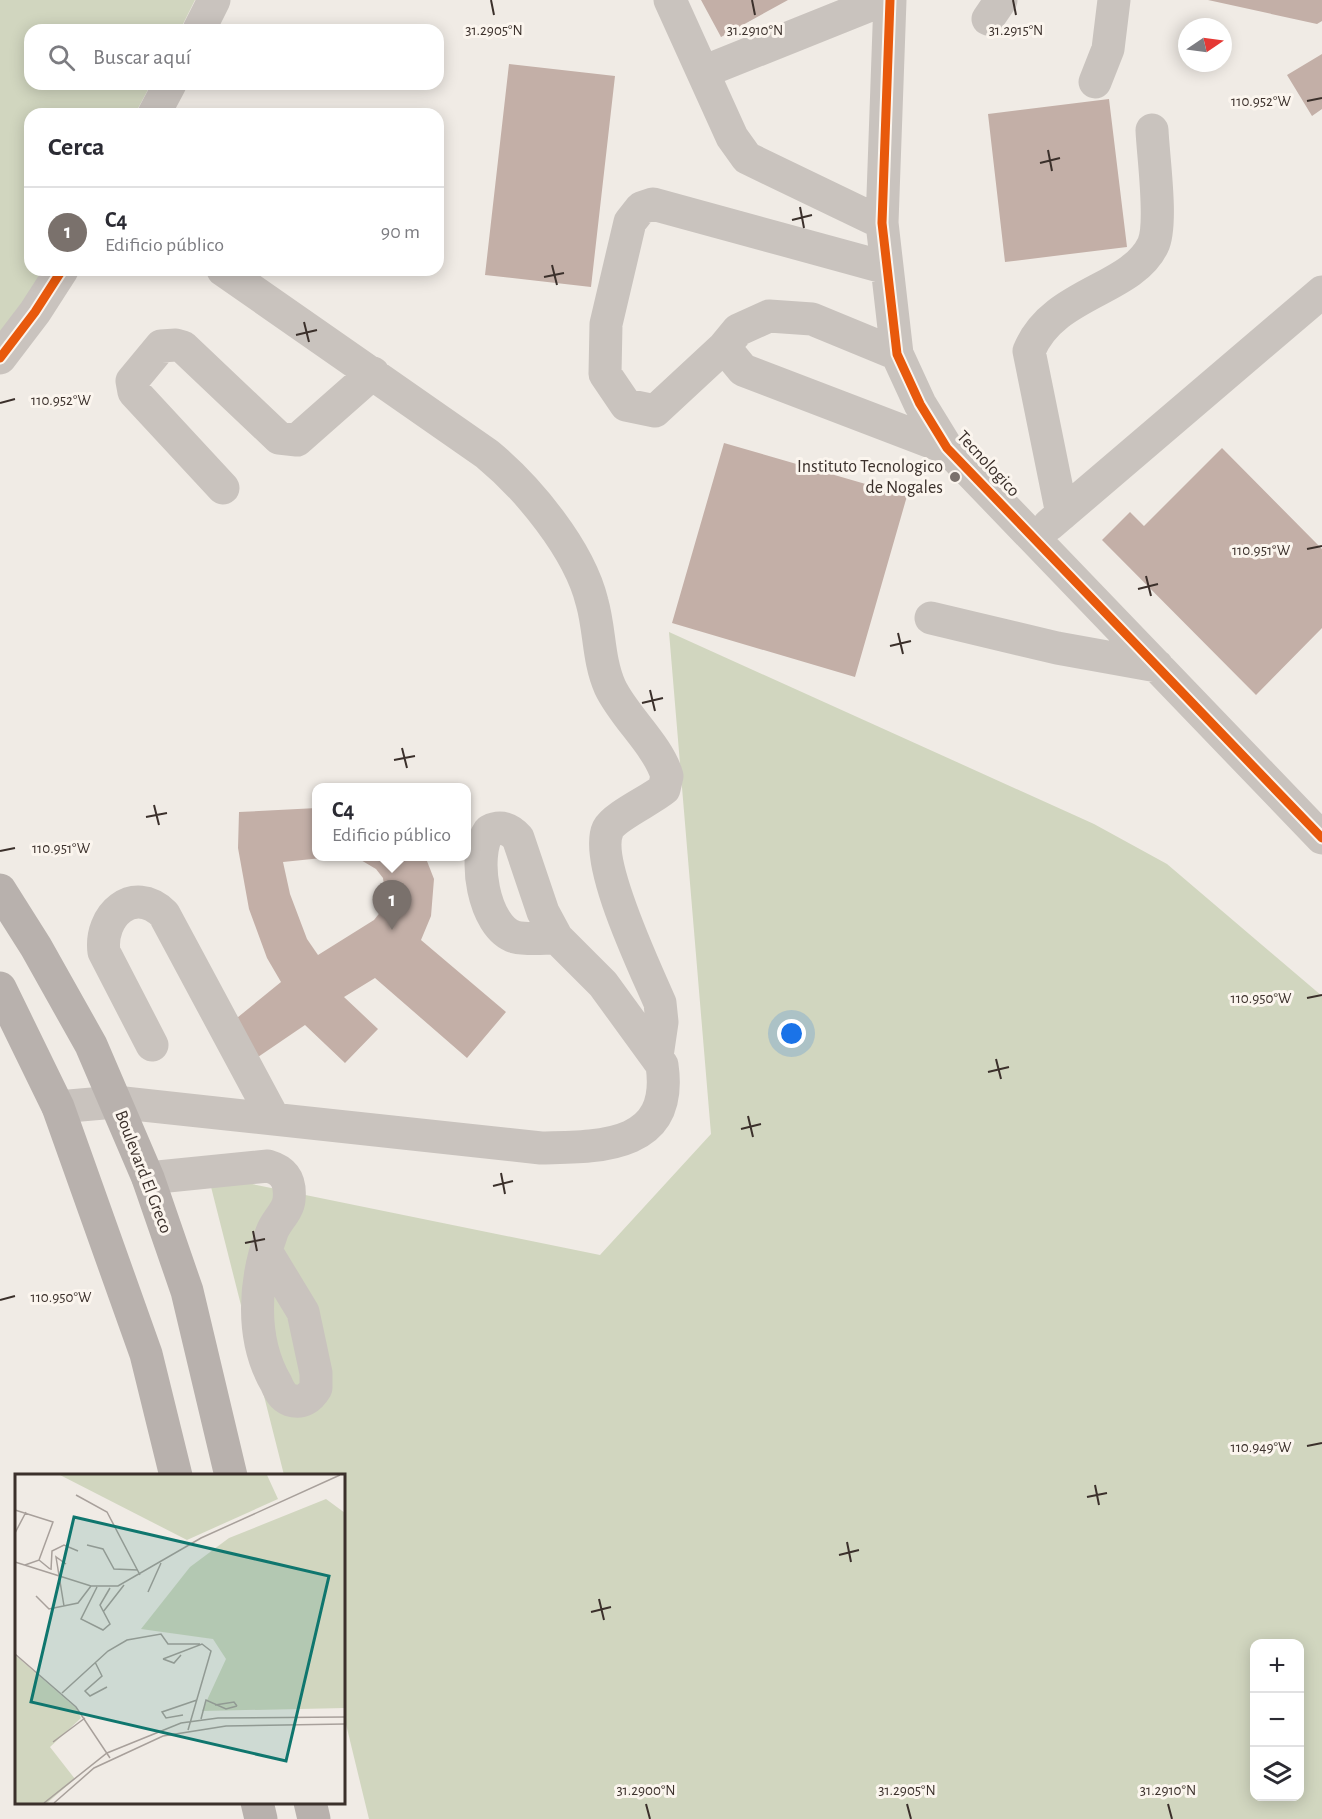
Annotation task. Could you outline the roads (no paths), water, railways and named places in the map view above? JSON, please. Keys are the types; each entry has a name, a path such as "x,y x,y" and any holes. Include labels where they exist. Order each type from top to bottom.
{"main road":[{"name":"Boulevard El Greco","path":"0,890 36,947 91,1045 148,1178 187,1292 231,1474"},
{"path":"0,988 57,1107 146,1354 176,1474"},
{"path":"257,1804 261,1819"},
{"path":"310,1804 314,1819"}],"street":[{"path":"202,24 214,0"},
{"path":"669,0 732,136 747,158 882,223"},
{"path":"703,72 884,0"},
{"name":"Tecnologico","path":"890,0 882,223 897,354 920,404 947,448 1322,838"},
{"path":"1095,82 1108,49 1114,0"},
{"path":"157,108 167,90"},
{"path":"1062,514 1029,351 1036,333 1053,316 1140,264 1153,245 1157,227 1152,130"},
{"path":"887,268 653,204 640,208 630,222 606,324 605,374 626,405 655,411 724,347 738,330 769,316 812,319 897,354"},
{"path":"0,358 35,312 58,276"},
{"path":"232,276 469,439 507,470 524,489 572,554 593,603 603,669 610,688 665,770 667,782 664,789 612,824 606,839 606,851 617,901 660,1003 662,1022 657,1056"},
{"path":"1034,538 1322,292"},
{"path":"223,488 136,397 132,381 161,346 183,347 279,438 290,441 297,440 373,373"},
{"name":"Tecnologico","path":"724,347 743,370 947,448"},
{"path":"931,618 1058,648 1157,666"},
{"path":"152,1045 104,952 102,939 114,913 139,901 152,903 164,914 274,1119"},
{"path":"57,1107 115,1102 541,1148 592,1147 628,1140 648,1124 661,1107 665,1081 662,1065 603,984 557,938"},
{"path":"148,1178 268,1166 280,1170 288,1180 289,1202 273,1230 266,1251"}],"place":[{"name":"Instituto Tecnologico de Nogales","path":"955,477"},
{"name":"C4","path":"392,930"}]}
